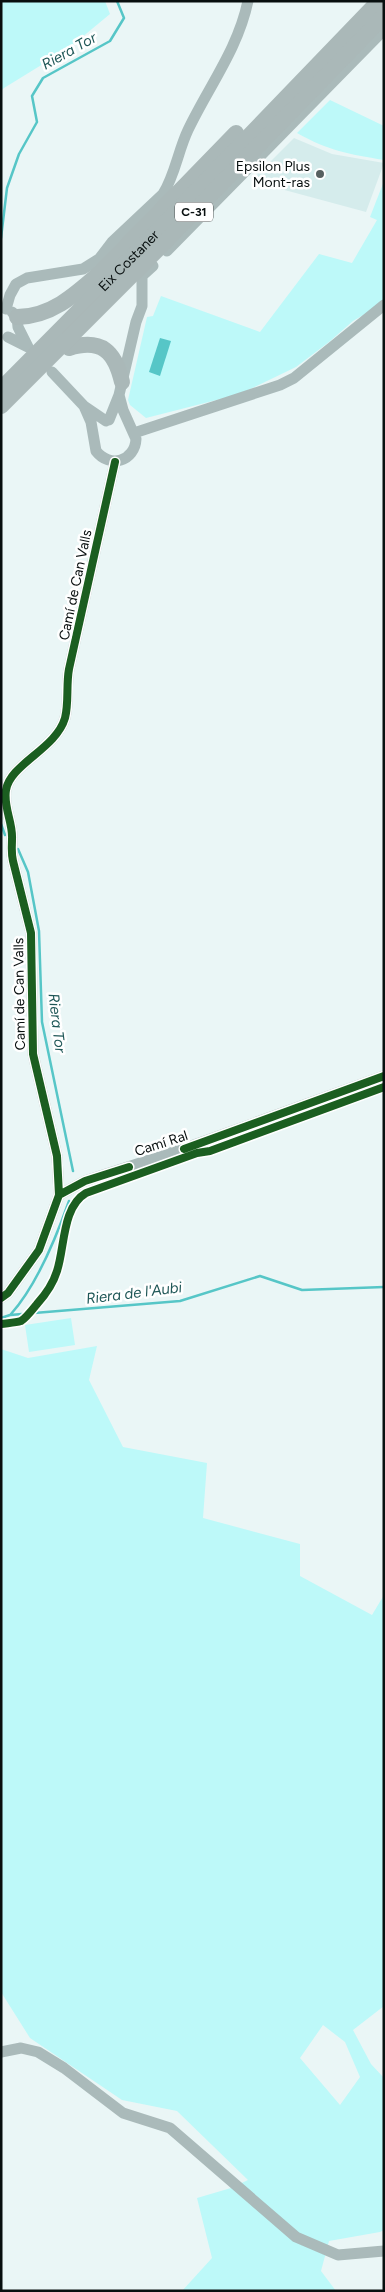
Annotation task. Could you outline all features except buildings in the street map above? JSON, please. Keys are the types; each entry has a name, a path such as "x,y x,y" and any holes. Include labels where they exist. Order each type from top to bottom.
{"highway":[{"path":"10,315 39,316 58,306 102,271 366,1"},
{"name":"Eix Costaner","path":"1,389 154,235 379,1"},
{"name":"C-31","path":"1,406 157,250 384,16"},
{"path":"1,413 142,276"},
{"path":"69,348 90,344 106,350 117,362 121,389"}],"street":[{"path":"10,315 28,348 5,337 10,315 10,295 16,284 27,278 83,269 98,260 112,242 163,194 168,186 179,149 189,128 236,42 248,1"},
{"path":"94,436 97,428 107,420 121,389 136,322 142,306 142,276 384,30"},
{"path":"131,429 280,385 294,378 384,305"},
{"path":"52,372 84,406 107,420 119,420 131,429"},
{"path":"84,406 91,422 94,444 99,455 115,462 120,461 131,454 136,444 121,389"},
{"name":"Camí de Can Valls","path":"59,1195 57,1156 33,1054 31,933 12,861 12,838 5,800 6,788 22,767 50,744 60,731 65,718 69,671 115,462"},
{"name":"Camí Ral","path":"59,1195 85,1181 183,1149 384,1076"},
{"path":"1,1298 8,1293 39,1250 59,1195"},
{"path":"1,2052 21,2048 38,2052 64,2068 123,2113 170,2128 296,2237 338,2256 384,2251"}],"shaded area":[{"path":"1,1 105,1 110,14 69,48 1,91"},
{"path":"330,100 384,126 384,160 339,151 297,133"},
{"name":"Epsilon Plus Mont-ras","path":"294,138 332,154 384,163 366,212 251,181"},
{"path":"384,181 384,303 353,321 296,367 240,394 146,418 130,405 128,400 147,317 153,316 161,296 260,332 319,254 352,263 377,220 370,217"},
{"path":"71,1318 75,1345 29,1352 25,1325"},
{"path":"97,1346 89,1380 123,1447 207,1463 203,1518 300,1544 300,1576 372,1615 384,1595 384,2006 353,2030 371,2064 384,2078 384,2230 329,2241 321,2271 336,2291 182,2291 212,2258 197,2198 231,2188 248,2180 177,2111 122,2100 30,2038 1,1992 1,1349 28,1358","holes":["323,2025 345,2042 360,2077 340,2105 300,2058"]}],"water":[{"path":"160,338 171,341 160,376 149,372"}],"waterway":[{"name":"Riera Tor","path":"1,238 7,188 19,154 37,122 32,96 43,78 110,41 124,18 117,1"},
{"name":"Riera Tor","path":"1,824 5,835"},
{"name":"Riera Tor","path":"18,849 28,872 39,931 42,1022 73,1171"},
{"name":"Riera Tor","path":"11,1314 37,1275 52,1245 69,1201"},
{"name":"Riera de l'Aubi","path":"1,1318 10,1315 180,1301 260,1276 302,1290 384,1287"}],"cycle path":[{"path":"1,1298 8,1293 39,1250 59,1195 57,1156 33,1054 31,933 12,858 12,833 5,796 9,781 24,764 53,739 65,718 69,669 115,462"},
{"path":"184,1149 384,1076"},
{"path":"1,1324 23,1320 49,1289 60,1261 68,1218 78,1199 86,1193 197,1153 210,1151 384,1087"},
{"path":"59,1195 85,1181 129,1167"}],"place":[{"name":"Epsilon Plus Mont-ras","path":"320,174"}]}
